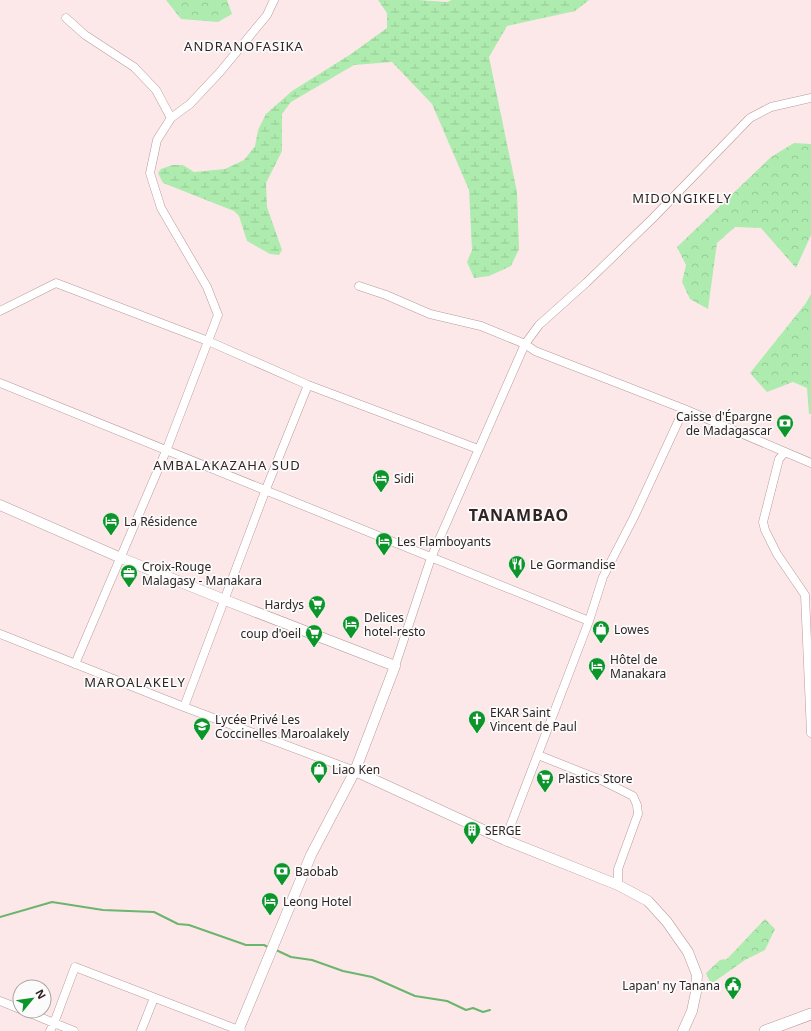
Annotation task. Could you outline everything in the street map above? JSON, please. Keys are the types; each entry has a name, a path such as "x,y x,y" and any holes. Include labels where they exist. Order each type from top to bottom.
{"main road":[{"path":"765,1031 811,1014"}],"street":[{"path":"75,664 98,606 121,558 166,451 218,315 207,287 161,208 150,173 157,140 171,118 190,104 220,72 267,15 274,0"},
{"path":"66,18 85,35 134,67 156,90 171,118"},
{"path":"50,1031 75,967 240,1031 268,957 311,855 355,771 395,666 431,558 525,344 539,324 586,283 653,218 750,118 771,107 811,98"},
{"path":"0,311 56,283 208,341 308,385 478,449"},
{"path":"359,286 386,295 430,314 481,326 525,344 536,352 684,408 811,463"},
{"path":"0,383 166,451 266,489 431,558 589,621"},
{"path":"184,707 266,489 308,385"},
{"path":"506,840 589,621 603,577 634,517 684,408"},
{"path":"785,452 778,458 763,522 764,530 777,554 805,595 811,733"},
{"path":"1,505 121,558 395,666"},
{"path":"0,634 184,707 355,771 506,840 618,885 648,901 667,922 688,952 697,975 696,992 692,1011 682,1031"},
{"path":"538,754 601,780 633,796 637,805 638,814 618,869 618,885"},
{"path":"141,1031 154,998"},
{"path":"0,1001 12,1006"},
{"path":"44,1019 74,1031"}],"green space":[{"path":"166,0 227,0 232,14 218,22 181,19"},
{"path":"378,0 447,2 452,0 589,0 575,11 507,26 489,57 517,192 519,249 511,266 489,276 474,278 467,262 472,250 469,190 432,104 392,62 354,65 291,102 282,114 282,151 266,183 267,207 282,250 279,255 270,254 247,241 239,216 234,211 163,183 158,173 161,169 172,165 183,165 194,172 225,169 244,160 255,146 258,130 266,114 292,91 351,54 387,28 387,13"},
{"path":"794,143 811,144 811,235 796,268 761,228 735,227 717,243 708,309 690,299 682,282 686,265 677,247 771,157"},
{"path":"811,294 811,414 809,414 807,388 793,382 767,392 750,373 806,303"},
{"path":"765,919 775,929 765,950 745,960 711,984 706,973 720,960 727,959"}],"waterway":[{"path":"0,917 52,902 103,910 154,912 178,924 189,925 246,945 264,945 270,948"},
{"path":"276,950 291,957 312,960 343,971 372,977 415,996 447,1001 466,1010 473,1008 483,1012 490,1010"}],"place":[{"name":"Caisse d'Épargne de Madagascar","path":"785,438"},
{"name":"Sidi","path":"381,493"},
{"name":"La Résidence","path":"111,536"},
{"name":"Les Flamboyants","path":"384,556"},
{"name":"Le Gormandise","path":"517,579"},
{"name":"Croix-Rouge Malagasy - Manakara","path":"129,588"},
{"name":"Hardys","path":"317,619"},
{"name":"Delices hotel-resto","path":"351,639"},
{"name":"Lowes","path":"601,644"},
{"name":"coup d'oeil","path":"314,648"},
{"name":"Hôtel de Manakara","path":"597,681"},
{"name":"EKAR Saint Vincent de Paul","path":"477,734"},
{"name":"Lycée Privé Les Coccinelles Maroalakely","path":"202,741"},
{"name":"Liao Ken","path":"319,784"},
{"name":"Plastics Store","path":"545,793"},
{"name":"SERGE","path":"472,845"},
{"name":"Baobab","path":"282,886"},
{"name":"Leong Hotel","path":"270,916"},
{"name":"Lapan' ny Tanana","path":"733,1000"}],"district":[{"name":"ANDRANOFASIKA","path":"244,46"},
{"name":"MIDONGIKELY","path":"682,198"},
{"name":"AMBALAKAZAHA SUD","path":"227,465"},
{"name":"TANAMBAO","path":"519,515"},
{"name":"MAROALAKELY","path":"135,682"}]}
